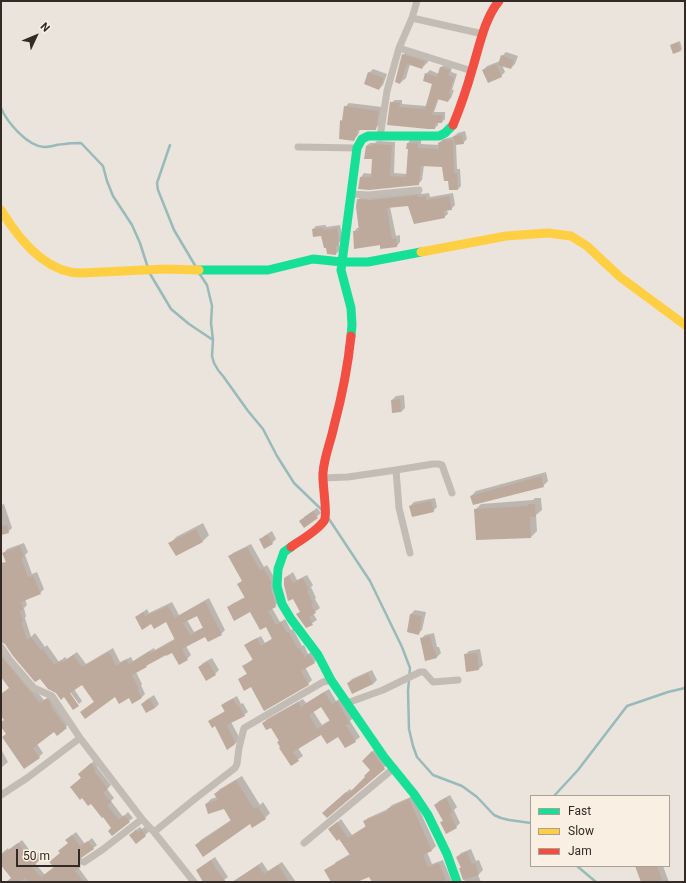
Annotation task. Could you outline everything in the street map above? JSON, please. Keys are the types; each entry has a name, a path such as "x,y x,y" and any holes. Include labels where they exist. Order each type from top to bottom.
{"street":[{"path":"380,137 387,91 399,48 412,18 417,1"},
{"path":"457,882 447,854 428,815 414,794 384,757 331,680 318,655 291,619 282,604 276,586 278,569 284,552 311,533 326,519 322,478 346,370 352,325 352,308 341,270 357,148 362,139 368,136 439,136 445,133 453,125 472,71 479,43 494,7 499,1"},
{"path":"412,18 483,34"},
{"path":"399,48 472,71"},
{"path":"298,147 357,148"},
{"path":"351,194 369,195 419,190"},
{"path":"1,210 10,225 48,263 68,272 81,273 165,269 227,271 268,270 313,259 342,262 368,262 506,236 527,234 570,236 582,243 611,270 685,325"},
{"path":"322,478 348,477 433,464 442,465 452,493"},
{"path":"396,470 399,508 410,553"},
{"path":"1,647 9,659 34,688 52,696 80,738 142,819 194,882"},
{"path":"347,703 383,690 420,672 424,672 433,682 458,680"},
{"path":"154,832 236,768 244,728 323,682 331,680"},
{"path":"1,795 27,778 80,738"},
{"path":"304,843 394,768"},
{"path":"84,862 142,819"}],"building":[{"path":"678,42 681,51 673,54 670,45"},
{"path":"402,54 425,61 422,69 407,64 400,84 395,82"},
{"path":"501,55 514,60 511,69 498,65"},
{"path":"496,64 502,77 488,83 482,70"},
{"path":"440,67 450,70 448,75 454,78 449,93 451,94 448,102 437,99 432,115 442,115 442,123 435,123 435,129 387,125 390,102 400,103 399,107 425,109 432,84 423,81 425,73 437,77"},
{"path":"368,72 384,78 379,90 364,84"},
{"path":"344,106 379,111 376,130 357,130 357,135 354,141 339,139 340,120 342,121"},
{"path":"462,135 464,144 455,145 453,136"},
{"path":"445,140 453,140 454,173 457,173 458,190 449,190 448,181 444,181 442,167 421,166 419,185 369,190 358,189 360,177 371,177 372,159 364,159 366,146 373,146 373,144 392,145 390,176 406,177 407,143 418,143 418,148 439,149 438,143"},
{"path":"418,195 418,197 426,196 426,200 449,196 452,210 444,211 445,218 414,224 408,206 387,208 392,239 396,238 397,247 380,249 380,245 354,249 353,231 359,231 356,207 357,199 370,200"},
{"path":"323,228 323,230 337,228 339,239 338,246 336,246 336,255 327,254 321,236 313,237 312,229"},
{"path":"400,399 401,412 392,413 391,400"},
{"path":"541,476 544,487 473,505 470,496"},
{"path":"431,501 434,512 412,517 409,506"},
{"path":"528,504 535,504 536,517 530,517 531,538 476,540 474,509 528,506"},
{"path":"313,511 318,518 304,528 299,521"},
{"path":"7,525 9,533 1,535 1,526"},
{"path":"196,529 203,542 176,556 168,543"},
{"path":"268,535 273,544 264,549 259,539"},
{"path":"20,546 24,557 21,558 28,577 33,576 41,594 21,602 23,610 20,611 23,621 21,622 27,640 31,637 41,650 42,648 54,665 61,660 63,662 73,655 82,667 109,652 116,666 126,660 129,664 150,651 151,653 175,640 166,622 154,629 151,624 142,630 135,617 143,612 145,616 168,606 175,618 205,601 222,635 208,642 205,637 182,649 188,660 179,665 172,653 146,666 147,667 132,675 139,689 137,690 142,698 132,704 129,698 119,704 115,697 85,719 80,712 94,702 82,685 70,693 79,706 73,710 64,697 61,700 56,693 48,689 40,679 35,682 5,644 1,642 1,563 6,562 2,553","holes":["197,616 203,628 190,635 183,623"]},
{"path":"247,547 260,570 263,568 271,581 271,588 276,607 268,611 276,625 281,622 287,633 289,632 298,649 300,648 305,657 309,654 315,663 301,671 309,685 264,711 251,687 244,691 238,679 247,674 242,666 253,660 244,645 257,638 261,646 272,639 266,627 260,630 250,612 234,621 227,607 245,598 237,584 242,581 228,556"},
{"path":"289,575 293,583 303,578 309,590 307,591 313,603 311,604 316,613 309,617 313,625 306,628 296,614 300,612 293,599 288,601 284,578"},
{"path":"410,614 422,616 419,635 407,632"},
{"path":"430,636 437,658 425,661 420,638"},
{"path":"477,653 479,670 466,672 464,654"},
{"path":"1,656 40,703 46,699 49,700 52,706 51,707 67,728 57,736 54,732 33,748 40,758 24,769 2,737 6,734 1,727 1,722 4,720 1,716 1,694 9,688 1,677"},
{"path":"208,662 216,675 206,681 198,667"},
{"path":"368,673 373,684 352,694 347,683"},
{"path":"324,692 332,704 337,701 350,723 346,725 356,742 345,748 338,737 327,744 321,735 293,752 299,761 291,766 279,748 280,747 277,742 279,741 271,728 266,730 262,723 298,702 301,707","holes":["321,707 330,721 317,729 309,715"]},
{"path":"150,699 155,708 146,713 141,704"},
{"path":"233,699 245,716 227,725 235,742 234,745 227,750 215,726 212,728 208,721 225,712 221,705"},
{"path":"372,751 385,769 327,818 322,813 346,792 348,794 370,770 362,761"},
{"path":"91,763 96,770 94,771 108,789 103,793 111,802 107,805 119,820 124,815 130,822 112,836 108,831 111,828 103,817 102,818 91,804 88,806 82,798 80,800 70,787 81,778 78,774"},
{"path":"236,780 254,809 258,807 266,819 252,828 250,824 203,857 195,845 231,821 224,809 208,814 205,804 218,800 214,794"},
{"path":"446,798 453,812 450,814 457,828 446,834 440,822 443,821 434,805"},
{"path":"409,799 432,851 423,855 428,867 439,863 447,882 372,882 369,877 357,882 331,882 324,870 350,855 339,839 337,841 328,829 337,822 348,838 366,827 363,821 388,811 387,809"},
{"path":"141,829 146,836 136,844 129,835 136,830 138,832"},
{"path":"72,835 80,846 88,841 94,849 81,858 78,862 81,867 75,871 84,882 28,882 25,878 20,882 6,882 11,878 1,865 1,855 18,843 30,859 35,855 40,860 32,867 41,877 54,867 49,862 60,853 58,851 68,843 65,840"},
{"path":"467,852 472,864 475,863 479,875 463,880 459,868 461,868 456,857"},
{"path":"211,860 226,882 203,882 196,870"},
{"path":"258,865 264,874 278,865 289,882 232,882"},
{"path":"635,867 657,867 663,882 641,882"}],"waterway":[{"path":"1,108 8,120 18,132 38,146 49,147 62,144 81,143 103,166 113,196 132,225 140,243 148,268"},
{"path":"170,145 157,183 158,190 174,230 196,267"},
{"path":"149,272 171,309 189,324 213,340"},
{"path":"199,273 207,285 212,306 212,356 214,363 248,411 263,429 277,456 294,483 322,510"},
{"path":"329,519 370,581 402,647 410,668 408,691 409,729 417,757 433,775 462,786 477,797 494,815 509,820 530,823"},
{"path":"555,795 578,770 627,706 668,692 685,688"},
{"path":"578,867 596,882"}],"traffic: fast":[{"path":"351,336 351,308 341,270 357,148 362,139 368,136 439,136 445,133 453,125"},
{"path":"199,270 268,270 313,259 342,262 368,262 421,252"},
{"path":"291,547 284,552 278,569 277,586 282,604 291,619 318,655 331,680 384,757 414,794 428,815 447,854 457,882"}],"traffic: slow":[{"path":"1,210 16,232 34,252 56,267 68,271 81,273 165,269 199,270"},
{"path":"421,252 506,236 548,233 571,236 587,246 620,277 685,325"}],"traffic: jam":[{"path":"453,125 466,91 489,16 499,1"},
{"path":"291,547 309,535 324,521 325,518 323,478 324,467 342,392 351,336"}]}
